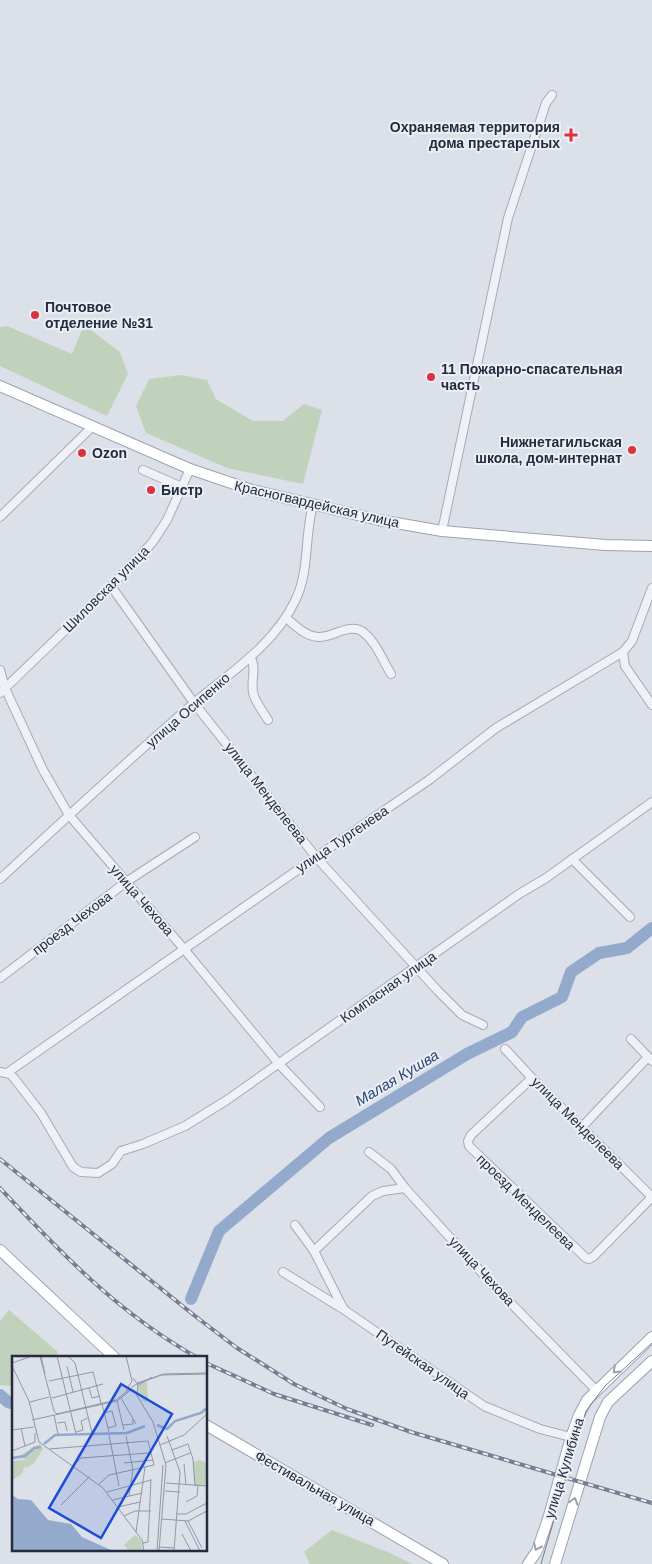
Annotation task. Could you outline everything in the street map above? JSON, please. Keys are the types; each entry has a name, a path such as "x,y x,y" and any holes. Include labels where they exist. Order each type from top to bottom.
{"main road":[{"name":"Красногвардейская улица","path":"2,389 190,469 252,490 313,505 379,520 442,531 605,546 652,546"},
{"path":"0,1250 113,1356"},
{"name":"улица Кулибина","path":"528,1564 537,1551 571,1437 587,1400 652,1337"},
{"name":"улица Кулибина","path":"555,1564 600,1417 608,1402 652,1361"},
{"name":"Фестивальная улица","path":"208,1426 443,1564"},
{"name":"Фестивальная улица","path":"423,1551 452,1564"}],"street":[{"path":"442,531 508,218 546,103 552,95"},
{"path":"0,517 92,427"},
{"name":"Шиловская улица","path":"3,690 111,586 152,543 167,520 190,469"},
{"path":"143,470 182,487"},
{"name":"улица Осипенко","path":"0,879 194,703 250,657 286,618 302,583 308,550 308,522 313,505"},
{"name":"улица Менделеева","path":"111,586 194,703 316,857 462,1015 483,1025"},
{"name":"улица Тургенева","path":"4,1073 429,780 496,728 623,652 632,641 652,588"},
{"path":"286,618 305,634 320,637 354,629 362,631 369,638 391,674"},
{"path":"623,652 625,666 652,705"},
{"path":"250,657 254,667 252,688 254,697 268,720"},
{"name":"улица Чехова","path":"0,670 3,690 44,770 70,815 279,1064 320,1107"},
{"name":"Компасная улица","path":"4,1073 14,1078 41,1113 73,1168 81,1172 98,1173 104,1170 121,1151 128,1147 143,1144 185,1126 227,1100 652,802"},
{"name":"проезд Чехова","path":"0,978 126,882 195,837"},
{"path":"572,859 630,916"},
{"path":"582,1127 650,1059 631,1039"},
{"name":"улица Менделеева","path":"505,1048 532,1078 652,1197"},
{"name":"проезд Менделеева","path":"532,1078 472,1135 468,1141 469,1146 582,1257 588,1259 594,1256 652,1197"},
{"name":"улица Чехова","path":"369,1152 391,1169 405,1188 493,1285 596,1390"},
{"path":"314,1251 372,1196 382,1191 405,1188"},
{"path":"295,1225 314,1251 343,1309"},
{"name":"Путейская улица","path":"284,1272 343,1309 484,1406 540,1429 571,1437"}],"green space":[{"path":"84,325 120,352 128,374 107,416 0,366 0,327 7,326 72,354"},
{"path":"182,375 207,380 216,399 253,421 283,421 304,404 322,410 303,484 227,468 146,433 136,406 149,379"},
{"path":"9,1310 58,1352 56,1356 12,1356 12,1386 0,1385 0,1321"},
{"path":"332,1530 390,1553 412,1564 310,1564 304,1552"}],"waterway":[{"name":"Малая Кушва","path":"191,1299 219,1231 329,1138 467,1054 512,1032 522,1017 562,997 571,972 599,953 627,948 652,928"},
{"name":"Малая Кушва","path":"0,1395 12,1403"}],"tram line":[{"path":"541,1564 586,1411 605,1386 652,1343"}],"railway":[{"path":"0,1159 195,1316 237,1348 294,1384 347,1409 411,1432 652,1503"},
{"path":"0,1188 92,1281 142,1322 195,1356"},
{"path":"208,1364 274,1394 372,1425"}],"place":[{"name":"Охраняемая территория дома престарелых","path":"571,135"},
{"name":"Почтовое отделение №31","path":"35,315"},
{"name":"11 Пожарно-спасательная часть","path":"431,377"},
{"name":"Нижнетагильская школа, дом-интернат","path":"632,450"},
{"name":"Ozon","path":"82,453"},
{"name":"Бистр","path":"151,490"}]}
